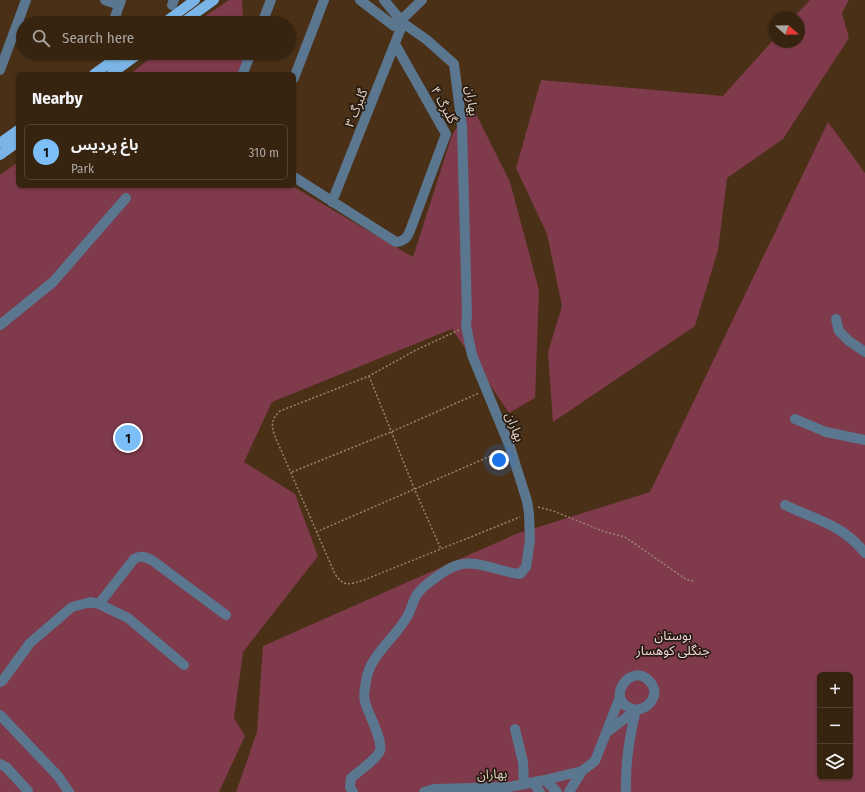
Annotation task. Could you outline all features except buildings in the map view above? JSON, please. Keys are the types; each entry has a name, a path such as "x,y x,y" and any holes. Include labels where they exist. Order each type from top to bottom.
{"main road":[{"path":"173,16 194,0"},
{"path":"192,16 214,0"},
{"path":"97,72 113,60"},
{"path":"114,72 130,60"},
{"path":"1,140 16,131"},
{"path":"0,155 16,143"}],"street":[{"path":"20,16 26,0"},
{"path":"105,0 120,3 115,16"},
{"path":"265,16 271,0"},
{"path":"296,73 324,0"},
{"name":"بهاران","path":"353,792 350,787 351,778 375,758 380,750 374,723 364,701 366,680 374,660 398,631 408,615 418,593 436,577 455,566 472,564 520,574 526,567 530,540 529,509 510,447 472,355 466,326 467,315 462,126 454,64 427,40 398,25 360,0"},
{"path":"378,0 387,4 398,25 422,0"},
{"name":"گلبرگ ۳","path":"332,202 395,44 398,25"},
{"path":"0,70 16,27"},
{"name":"گلبرگ ۴","path":"332,202 396,242 402,242 406,239 412,228 446,134 395,44"},
{"path":"243,72 248,60"},
{"path":"296,179 332,202"},
{"path":"0,326 53,282 126,198"},
{"path":"836,319 839,331 849,341 865,352"},
{"path":"794,419 826,432 865,440"},
{"path":"786,504 802,513 812,515 840,530 856,542 865,553"},
{"path":"100,604 134,559 139,556 153,561 226,615"},
{"path":"0,682 30,642 72,607 91,602 100,604 128,618 184,665"},
{"path":"569,792 582,771 595,761 620,697 620,691 625,680 636,676 647,679 653,688 653,699 646,707 636,710 606,733"},
{"path":"620,697 626,706 636,710"},
{"path":"626,792 629,741 636,710"},
{"path":"0,715 58,776 69,792"},
{"path":"515,729 522,762 529,784 540,792"},
{"path":"0,764 6,767 28,791"},
{"name":"بهاران","path":"424,792 434,789 509,787 529,784 582,771"},
{"path":"545,780 557,792"}],"path":[{"path":"466,326 416,350 369,376 289,406 280,411 273,418 272,426 274,434 292,472 316,532 339,581 346,584 364,580 441,549 529,509 553,511 605,532 625,537 687,580 695,581"},
{"path":"369,376 414,488 441,549"},
{"path":"292,472 391,432 486,390"},
{"path":"316,532 510,447"}],"green space":[{"path":"229,0 242,0 243,16 205,16"},
{"path":"810,0 849,0 842,13 849,38 783,139 727,178 718,250 695,326 553,422 548,352 562,306 547,234 516,168 541,80 723,96 769,45 769,48 805,48 805,12 799,12"},
{"path":"148,60 244,60 244,72 133,72"},
{"path":"471,104 510,182 539,290 535,398 509,413 452,329 272,402 244,462 295,494 318,556 243,652 234,718 245,736 219,792 0,792 0,175 16,163 16,188 295,188 413,257 452,135"},
{"name":"بوستان جنگلی کوهسار","path":"828,122 865,173 865,792 236,792 257,732 263,646 516,534 650,492"}],"place":[{"name":"باغ پردیس","path":"128,438"}]}
